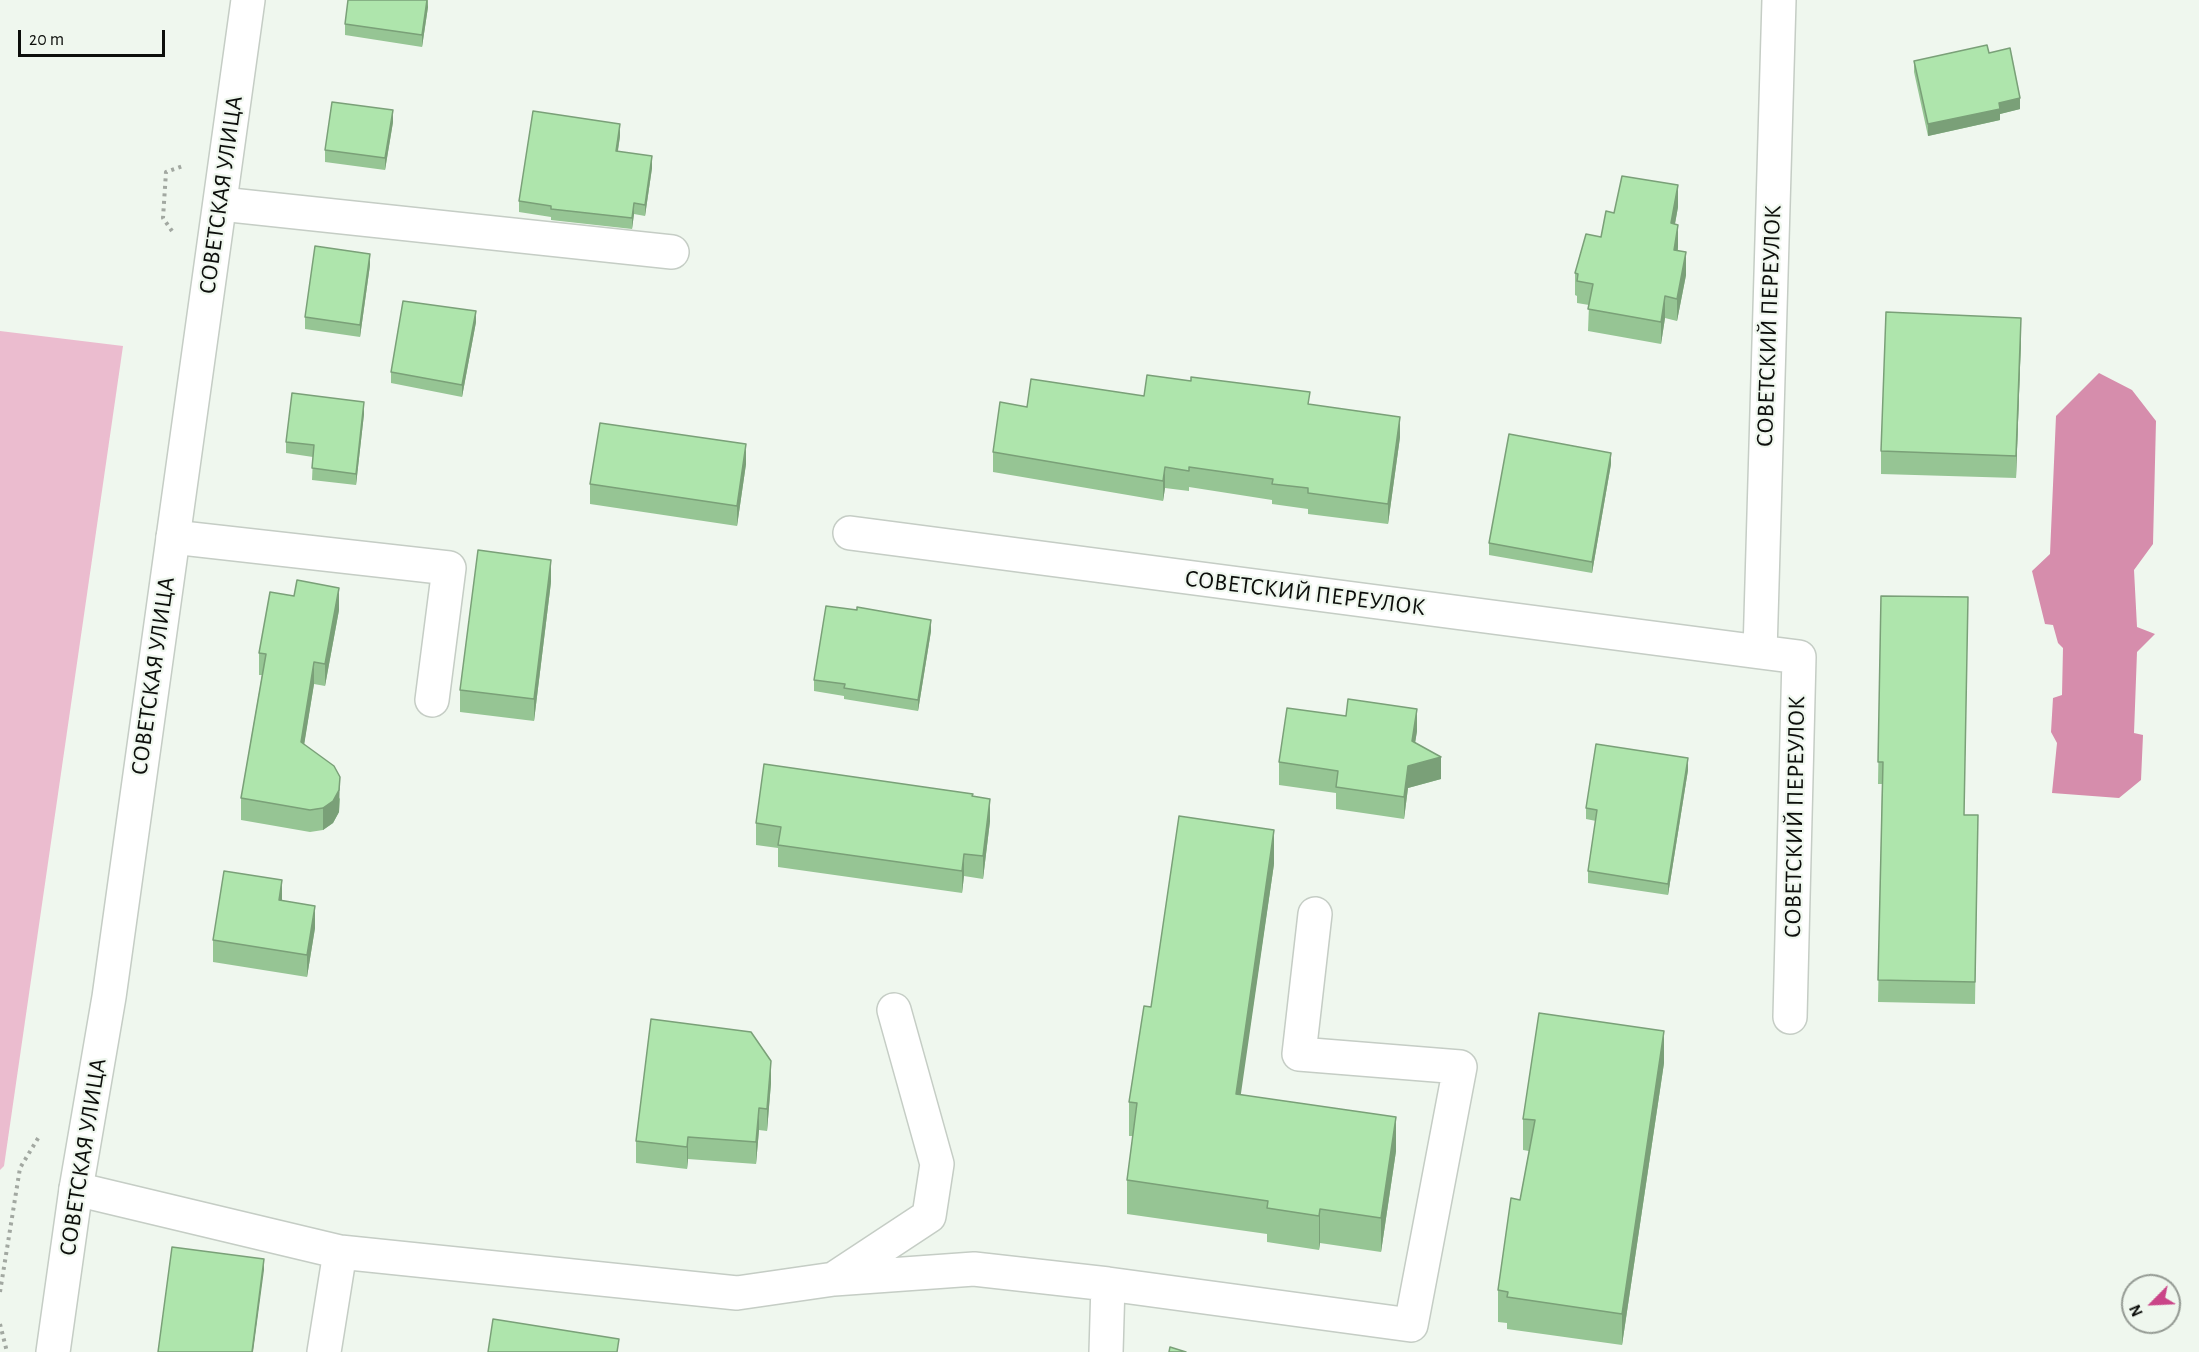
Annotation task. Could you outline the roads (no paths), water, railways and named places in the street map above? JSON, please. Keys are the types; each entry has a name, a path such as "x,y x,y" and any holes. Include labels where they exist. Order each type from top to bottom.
{"street":[{"name":"СОВЕТСКАЯ УЛИЦА","path":"53,1352 76,1189 109,997 248,0"},
{"name":"СОВЕТСКИЙ ПЕРЕУЛОК","path":"1760,652 1779,0"},
{"path":"220,204 672,252"},
{"name":"СОВЕТСКИЙ ПЕРЕУЛОК","path":"850,533 1799,657 1790,1017"},
{"path":"173,537 449,568 432,700"},
{"path":"76,1189 340,1252 737,1293 834,1279 974,1269 1108,1284 1411,1325 1460,1067 1299,1054 1315,914"},
{"path":"834,1279 928,1216 937,1164 894,1010"},
{"path":"324,1352 340,1252"},
{"path":"1106,1352 1108,1284"}]}
